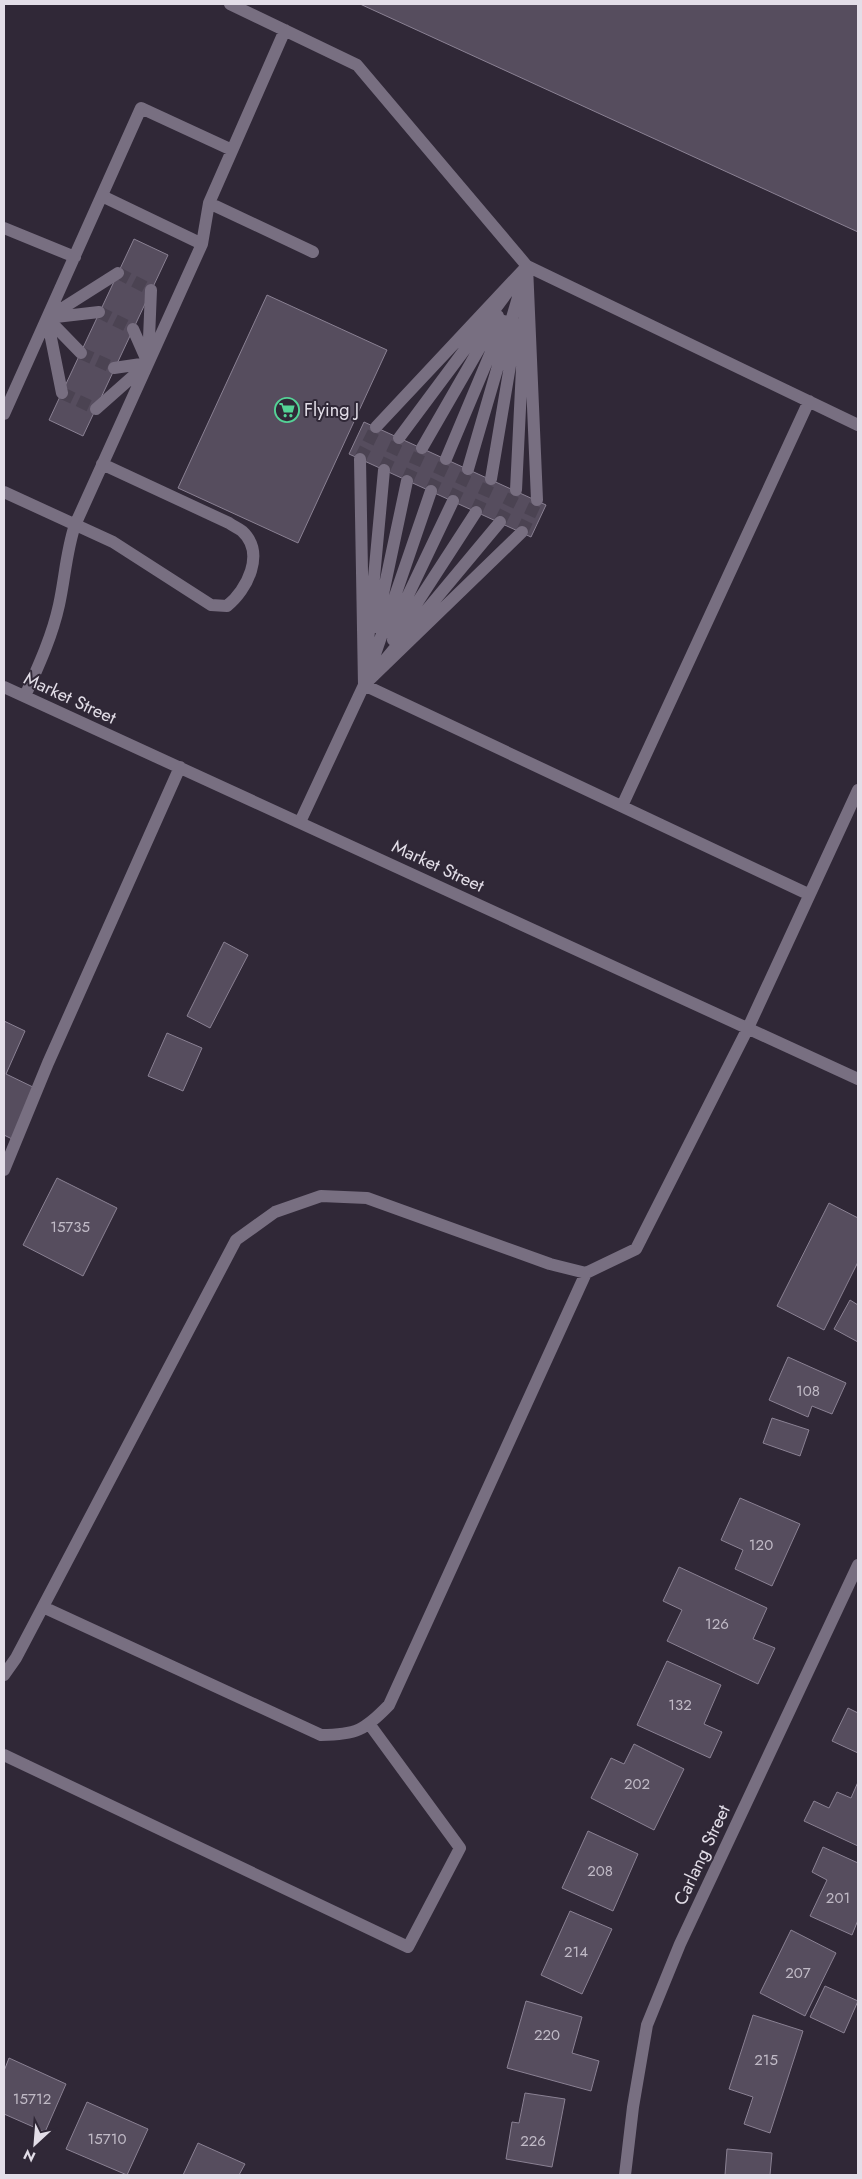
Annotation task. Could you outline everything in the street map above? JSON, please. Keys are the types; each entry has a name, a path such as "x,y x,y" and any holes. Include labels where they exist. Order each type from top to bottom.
{"street":[{"path":"230,4 357,65 527,266 858,425"},
{"path":"25,696 42,658 59,606 68,547 75,525 202,244 209,203 285,30"},
{"path":"4,414 141,108 232,150"},
{"path":"102,196 202,244"},
{"path":"209,203 314,252"},
{"path":"4,228 75,257"},
{"path":"376,427 527,266"},
{"path":"399,438 527,266"},
{"path":"422,448 527,266"},
{"path":"446,459 527,266"},
{"path":"468,469 527,266"},
{"path":"491,479 527,266"},
{"path":"516,490 527,266"},
{"path":"527,266 537,500"},
{"path":"47,318 118,274"},
{"path":"96,409 148,363 151,290"},
{"path":"47,318 99,312"},
{"path":"47,318 81,353"},
{"path":"47,318 62,393"},
{"path":"132,329 148,363"},
{"path":"114,368 148,363"},
{"path":"622,806 810,401"},
{"path":"360,459 364,685"},
{"path":"4,492 113,542 212,605 227,606 239,597 247,582 253,564 251,547 243,532 228,523 102,464"},
{"path":"364,685 384,470"},
{"path":"364,685 407,481"},
{"path":"364,685 431,491"},
{"path":"300,822 453,501"},
{"path":"364,685 476,512"},
{"path":"364,685 500,522"},
{"path":"364,685 522,532"},
{"path":"364,685 808,894"},
{"name":"Market Street","path":"4,687 858,1079"},
{"path":"4,1170 56,1045 180,767"},
{"path":"4,1675 16,1658 44,1607 236,1240 275,1212 321,1196 366,1198 550,1264 586,1273 636,1249 748,1028 808,894 858,790"},
{"path":"44,1607 321,1735 346,1735 370,1725 389,1705 586,1273"},
{"name":"Carlang Street","path":"625,2175 633,2107 648,2025 680,1944 858,1565"},
{"path":"4,1755 408,1947 460,1848 370,1725"}],"building":[{"path":"360,4 858,4 858,232"},
{"path":"134,239 168,255 83,436 49,420"},
{"path":"267,295 387,350 298,543 178,488"},
{"path":"364,422 546,505 531,537 349,454"},
{"path":"224,942 248,955 210,1028 187,1016"},
{"path":"4,1021 25,1031 6,1074 37,1089 14,1140 4,1135"},
{"path":"167,1033 202,1048 183,1091 148,1076"},
{"path":"57,1178 117,1208 83,1276 23,1245"},
{"path":"829,1203 858,1218 858,1262 824,1330 777,1306"},
{"path":"850,1300 858,1305 858,1342 834,1329"},
{"path":"788,1357 846,1383 832,1414 812,1406 808,1417 769,1400"},
{"path":"772,1418 809,1430 800,1456 763,1443"},
{"path":"740,1498 800,1524 772,1586 735,1569 743,1550 721,1540"},
{"path":"679,1567 767,1608 753,1639 775,1648 758,1684 667,1641 682,1610 663,1601"},
{"path":"667,1661 721,1685 704,1724 722,1732 710,1758 637,1725"},
{"path":"848,1708 858,1713 858,1753 832,1741"},
{"path":"634,1744 684,1769 654,1830 591,1798 611,1758 624,1764"},
{"path":"858,1782 858,1846 804,1821 814,1801 829,1808 837,1792 851,1798"},
{"path":"588,1831 638,1854 613,1911 562,1888"},
{"path":"823,1847 858,1863 858,1920 852,1935 810,1916 827,1880 812,1872"},
{"path":"570,1911 612,1929 582,1994 541,1975"},
{"path":"791,1930 836,1953 805,2016 760,1993"},
{"path":"825,1986 858,2001 844,2033 810,2017"},
{"path":"526,2001 582,2017 572,2053 599,2061 591,2091 507,2068"},
{"path":"753,2015 803,2031 770,2133 744,2124 753,2097 729,2089"},
{"path":"9,2058 66,2084 45,2132 4,2114 4,2071"},
{"path":"525,2093 565,2099 552,2167 506,2159 512,2122 519,2123"},
{"path":"87,2102 148,2129 127,2175 66,2149"},
{"path":"198,2143 245,2164 239,2175 183,2175"},
{"path":"727,2149 772,2153 770,2175 725,2175"}],"tunnel":[{"path":"118,273 151,290"},
{"path":"99,312 133,329"},
{"path":"81,353 114,368"},
{"path":"62,393 96,409"},
{"path":"360,459 376,427"},
{"path":"384,470 399,438"},
{"path":"407,481 422,448"},
{"path":"431,491 446,459"},
{"path":"453,501 468,469"},
{"path":"476,512 491,479"},
{"path":"500,522 516,490"},
{"path":"522,532 537,500"}],"place":[{"name":"Flying J","path":"287,410"}]}
